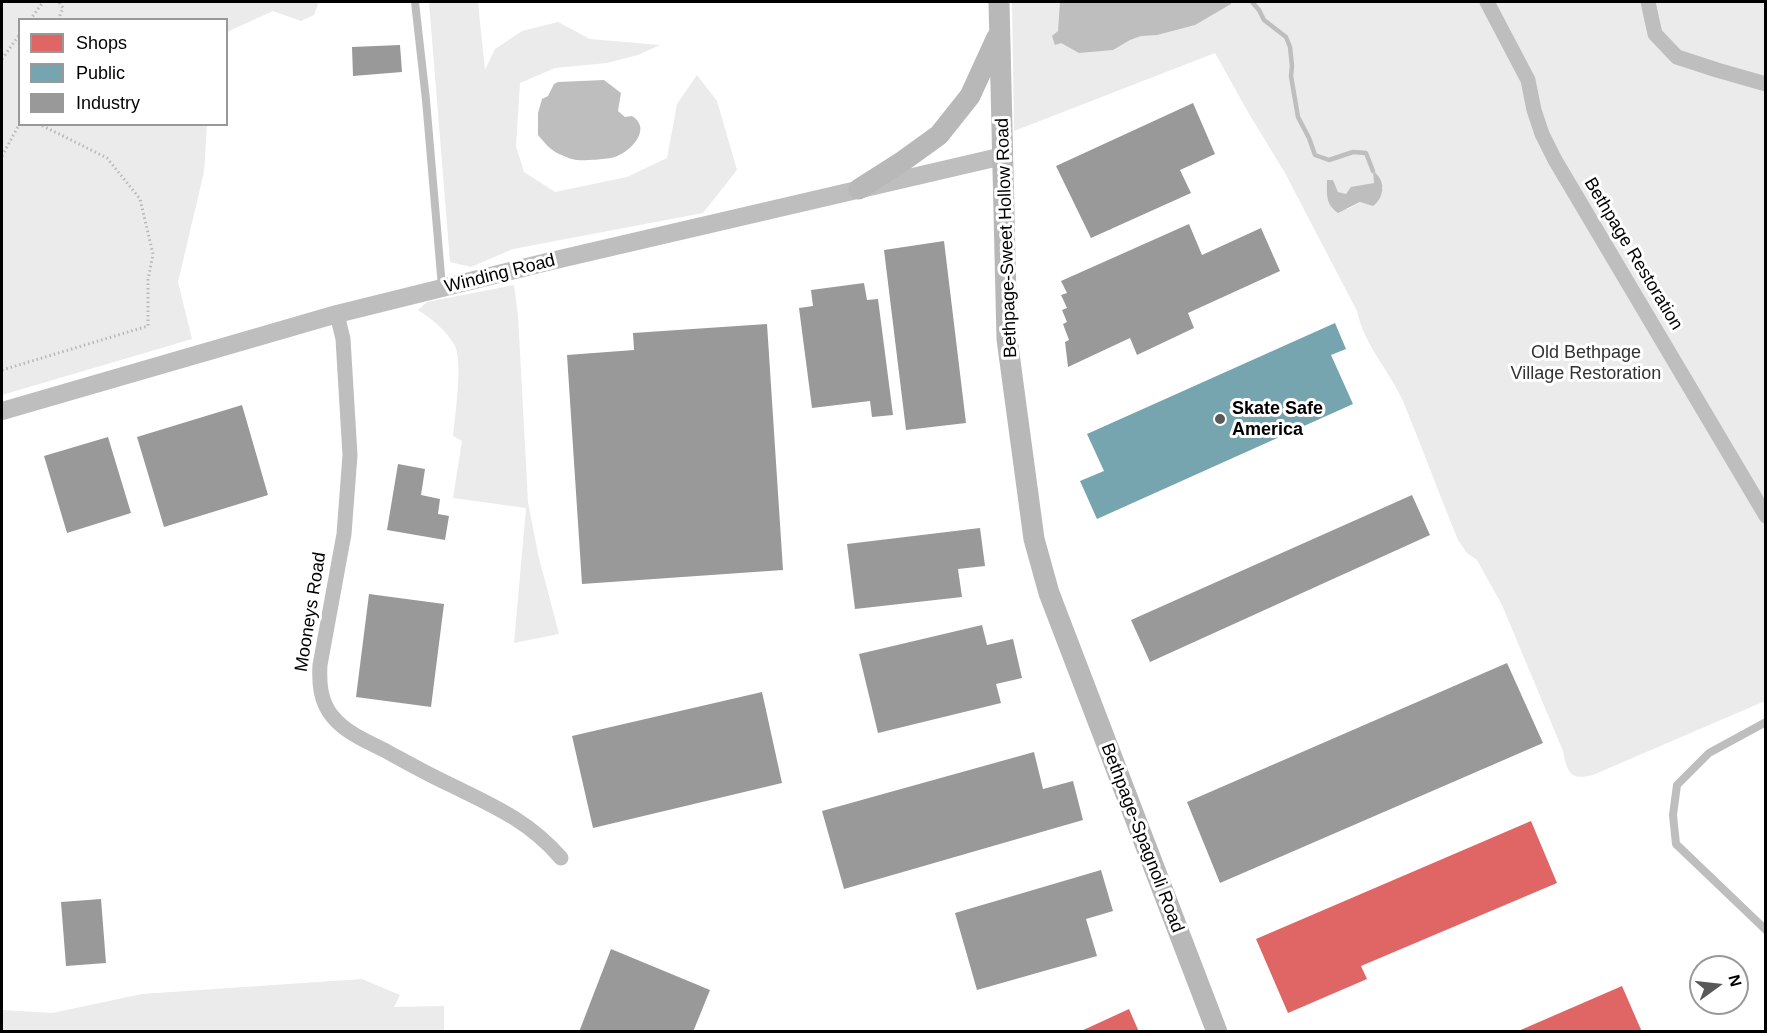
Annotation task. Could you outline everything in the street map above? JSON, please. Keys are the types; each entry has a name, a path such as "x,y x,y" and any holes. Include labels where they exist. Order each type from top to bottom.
{"main road":[{"name":"Bethpage-Sweet Hollow Road","path":"999,2 1007,339 1034,539 1045,581 1095,714"},
{"path":"859,189 939,135 970,96 1000,31"},
{"name":"Bethpage-Spagnoli Road","path":"1095,714 1217,1032"}],"street":[{"name":"Bethpage Restoration","path":"1487,2 1528,80 1542,134 1555,160 1766,516"},
{"path":"1648,2 1655,34 1677,57 1766,84"},
{"name":"Winding Road","path":"2,411 337,314 1003,156"},
{"name":"Mooneys Road","path":"337,314 343,339 351,455 344,534 320,665 319,684 323,700 333,717 348,730 424,772 508,813 529,827 561,858"}],"lane":[{"path":"415,2 442,288"},
{"path":"1766,722 1709,753 1677,785 1673,815 1676,844 1766,930"}],"path":[{"path":"31,18 43,2"},
{"path":"59,2 63,8 59,18"},
{"path":"2,59 18,37"},
{"path":"2,156 18,126"},
{"path":"2,370 148,326 148,280 153,254 140,199 107,158 43,126"}],"green space":[{"path":"2,2 319,2 314,15 301,21 273,11 228,32 228,18 18,18 18,126 207,126 204,172 178,282 192,339 2,395"},
{"path":"429,2 478,2 485,70 495,49 522,31 558,22 590,39 660,45 638,55 607,63 555,68 520,83 516,146 524,172 555,192 627,177 667,158 677,104 697,75 717,101 737,170 703,213 513,249 471,267 450,262"},
{"name":"Old Bethpage Village Restoration","path":"1012,2 1765,2 1765,701 1593,775 1579,777 1571,773 1502,605 1477,560 1467,553 1458,540 1403,401 1365,335 1357,311 1285,173 1215,53 1014,131","holes":["1374,171 1383,188 1380,195 1348,209 1333,209 1327,195 1333,180 1338,192 1346,194 1374,183"]},
{"path":"514,285 518,315 528,502 538,554 559,634 514,643 526,508 453,498 462,441 453,436 458,390 457,354 455,346 443,330 418,310 427,302"},
{"path":"362,979 400,995 394,1007 444,1006 444,1031 2,1031 2,1010 52,1013 142,994"}],"shaded area":[{"path":"1060,2 1231,2 1231,4 1195,25 1157,35 1141,36 1113,50 1079,53 1061,43 1055,45 1052,36 1058,31"},
{"path":"604,80 621,93 618,111 625,117 632,116 638,121 640,133 633,145 615,157 590,160 575,160 547,146 538,135 538,113 542,99 548,96 554,84"},
{"path":"1373,171 1380,179 1382,193 1373,206 1360,202 1338,213 1334,210 1328,198 1327,180 1333,180 1338,192 1346,194 1351,187 1374,183"}],"building: Shops":[{"path":"1531,821 1557,883 1361,966 1367,979 1288,1013 1256,939"},
{"path":"1622,986 1642,1032 1516,1032"},
{"path":"1129,1009 1139,1032 1079,1032"}],"building: Public":[{"name":"Skate Safe America","path":"1335,323 1346,349 1331,355 1353,404 1097,519 1080,481 1104,471 1087,434"}],"building: Industry":[{"path":"400,45 402,72 353,76 352,47"},
{"path":"1193,103 1215,154 1180,170 1191,193 1091,238 1056,166"},
{"path":"1189,224 1202,255 1261,228 1280,271 1188,313 1194,328 1137,355 1130,338 1068,367 1065,342 1069,340 1063,324 1067,322 1062,310 1067,308 1061,295 1067,293 1061,281"},
{"path":"944,241 966,423 906,430 884,250"},
{"path":"864,283 867,300 878,299 893,415 872,417 870,401 812,408 799,308 813,306 811,290"},
{"path":"767,324 783,570 582,584 567,355 634,350 633,333"},
{"path":"242,405 268,495 164,527 137,437"},
{"path":"108,437 131,513 67,533 44,456"},
{"path":"398,464 425,469 421,495 440,499 438,514 449,516 445,540 387,530"},
{"path":"1412,495 1430,535 1150,662 1131,620"},
{"path":"980,528 985,566 958,569 962,597 855,609 847,544"},
{"path":"369,594 444,604 431,707 356,697"},
{"path":"982,625 987,645 1013,639 1022,678 996,684 1001,703 878,733 859,654"},
{"path":"1507,663 1543,743 1220,883 1187,802"},
{"path":"762,692 782,783 593,828 572,736"},
{"path":"1034,752 1043,789 1073,781 1083,820 844,889 822,811"},
{"path":"1101,870 1113,911 1086,919 1097,956 977,990 955,913"},
{"path":"101,899 106,963 66,966 61,902"},
{"path":"611,949 710,990 693,1032 579,1032"}],"waterway":[{"path":"1252,2 1264,20 1286,37 1290,47 1291,76 1298,117 1315,155 1329,160 1353,152 1366,153 1373,171"}],"place":[{"name":"Skate Safe America","path":"1220,419"}]}
